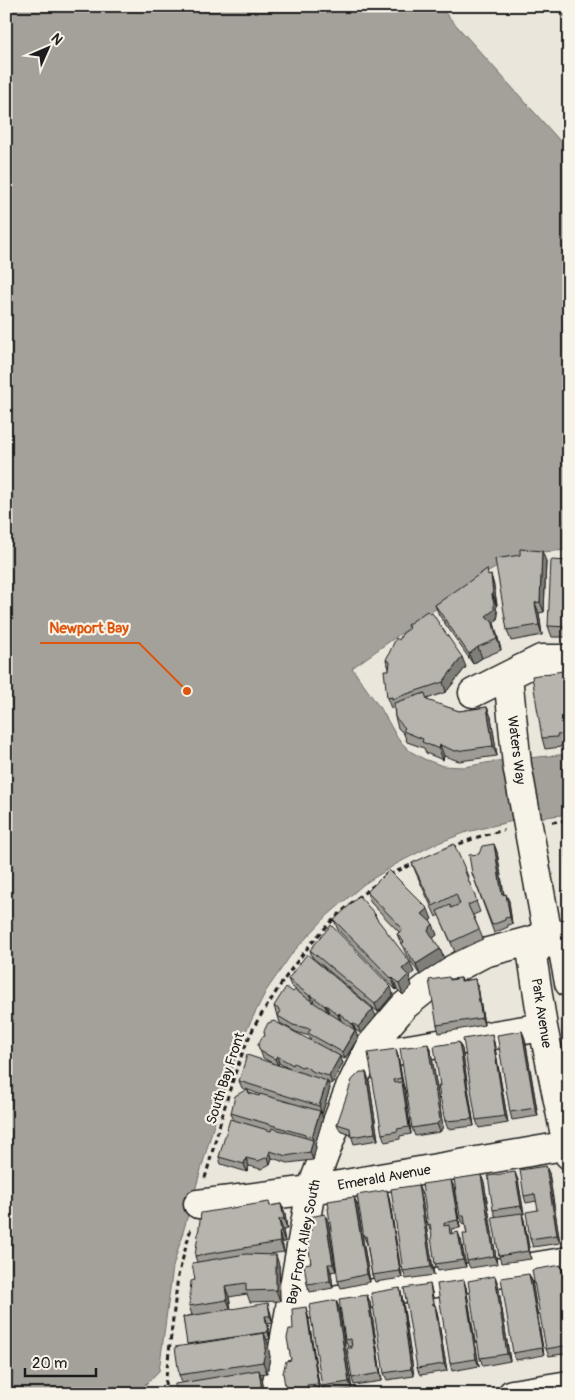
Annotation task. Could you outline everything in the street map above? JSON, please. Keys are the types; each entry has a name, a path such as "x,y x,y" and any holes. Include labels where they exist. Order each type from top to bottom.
{"street":[{"path":"473,693 541,659 569,659"},
{"name":"Waters Way","path":"508,676 517,765 528,824"},
{"path":"528,824 559,935 569,983"},
{"name":"Park Avenue","path":"559,935 532,956 543,1027 568,1148"},
{"name":"Bay Front Alley South","path":"275,1394 311,1190 349,1090 370,1046 404,1006 444,974 484,954 559,935"},
{"path":"365,1056 543,1027"},
{"name":"Emerald Avenue","path":"198,1204 311,1190 568,1148"},
{"path":"290,1307 569,1261"},
{"path":"512,1394 569,1385"}],"path":[{"path":"442,850 478,837 528,824"},
{"name":"South Bay Front","path":"164,1394 178,1276 234,1079 253,1029 275,992 312,941 352,901 390,874 416,862"}],"shaded area":[{"path":"6,6 439,6 569,151 569,550 540,552 513,559 488,572 352,668 384,714 398,739 410,751 424,759 443,766 464,767 497,761 569,754 569,814 513,821 467,832 433,845 398,863 364,884 327,916 293,952 266,991 241,1041 217,1114 173,1267 159,1371 136,1394 6,1394"}],"building":[{"path":"557,6 569,6 569,18"},
{"path":"520,549 542,551 540,602 535,603 539,625 507,630 495,559 520,555"},
{"path":"551,560 569,561 569,627 548,626"},
{"path":"487,569 488,576 491,575 493,594 491,594 493,596 494,610 486,616 492,620 497,639 478,647 469,654 435,605"},
{"path":"427,611 430,614 432,613 462,657 443,682 392,699 392,697 387,698 384,670 389,670 390,662 386,660 396,638 399,640 402,634 410,628 407,625"},
{"path":"569,670 569,734 542,738 532,676"},
{"path":"425,693 427,700 459,711 487,707 493,746 455,751 440,745 439,749 422,742 423,739 403,731 405,728 395,717 394,703"},
{"path":"569,831 569,855 566,855 564,836"},
{"path":"454,844 477,901 468,905 479,929 451,942 437,911 450,905 451,908 460,904 456,894 433,906 412,863"},
{"path":"494,844 502,895 506,894 510,917 492,925 472,873 469,855 479,854 482,846"},
{"path":"389,870 428,909 422,914 433,924 428,930 440,949 416,964 402,944 404,942 397,934 403,929 367,892"},
{"path":"359,896 375,914 410,962 402,969 408,975 399,984 334,920"},
{"path":"331,925 391,987 375,1004 310,950"},
{"path":"307,954 373,1009 358,1027 310,996 288,979"},
{"path":"449,977 450,980 461,978 461,981 475,979 482,1018 437,1025 429,980"},
{"path":"286,987 293,992 295,990 355,1030 342,1052 308,1033 311,1029 293,1025 278,1016 281,1011 274,1006"},
{"path":"274,1021 340,1056 329,1076 314,1072 304,1066 301,1067 294,1063 293,1065 277,1056 275,1059 260,1051 258,1045 262,1037 265,1036 264,1031 268,1023"},
{"path":"522,1031 535,1108 510,1112 497,1035"},
{"path":"492,1034 505,1116 476,1120 463,1039"},
{"path":"459,1042 472,1119 445,1121 438,1086 440,1086 434,1046"},
{"path":"428,1044 440,1120 437,1124 412,1128 400,1048"},
{"path":"396,1049 401,1078 393,1080 394,1083 402,1082 409,1127 382,1134 368,1053"},
{"path":"247,1055 327,1081 319,1106 239,1081"},
{"path":"360,1072 366,1072 375,1133 351,1137 350,1128 337,1124 352,1080"},
{"path":"247,1089 249,1093 259,1096 260,1094 320,1111 312,1137 231,1113 235,1096"},
{"path":"230,1119 271,1131 272,1128 313,1140 310,1152 286,1156 270,1151 268,1157 258,1161 246,1158 244,1164 219,1157"},
{"path":"546,1166 557,1235 530,1239 526,1212 538,1210 535,1194 524,1196 520,1170"},
{"path":"515,1172 521,1206 493,1210 488,1176"},
{"path":"481,1175 494,1256 467,1261 463,1234 467,1234 464,1216 460,1216 454,1179"},
{"path":"451,1180 458,1220 444,1223 444,1226 449,1225 450,1234 458,1232 463,1260 435,1264 432,1236 430,1224 428,1225 422,1184"},
{"path":"418,1185 431,1267 403,1271 391,1189"},
{"path":"387,1190 400,1271 372,1275 357,1195"},
{"path":"354,1197 367,1274 338,1281 328,1201"},
{"path":"269,1202 270,1206 281,1204 284,1219 279,1219 280,1242 195,1256 201,1213"},
{"path":"522,1213 528,1251 499,1256 492,1217"},
{"path":"325,1214 333,1264 328,1264 330,1281 307,1284 304,1264 311,1263 306,1231 311,1231 309,1217"},
{"path":"246,1254 276,1255 276,1290 246,1291 246,1283 225,1286 227,1300 189,1306 191,1281 195,1280 192,1263"},
{"path":"561,1265 569,1311 569,1345 546,1349 532,1270"},
{"path":"529,1274 542,1348 513,1353 501,1278"},
{"path":"495,1276 507,1354 480,1358 468,1281"},
{"path":"464,1280 476,1359 450,1363 437,1284"},
{"path":"430,1284 444,1364 417,1368 404,1288"},
{"path":"400,1288 411,1369 384,1373 371,1293"},
{"path":"367,1295 380,1373 352,1378 347,1348 352,1348 351,1339 345,1340 339,1299"},
{"path":"336,1300 349,1382 322,1386 309,1305"},
{"path":"268,1303 270,1316 265,1316 268,1332 187,1344 183,1317"},
{"path":"306,1307 318,1384 307,1385 308,1389 286,1392 283,1373 286,1361 291,1360 287,1338 289,1329 293,1329 292,1309"},
{"path":"264,1333 266,1347 263,1362 179,1375 175,1347"},
{"path":"259,1370 260,1394 174,1394 175,1384"}],"place":[{"name":"Newport Bay","path":"187,691"}]}
